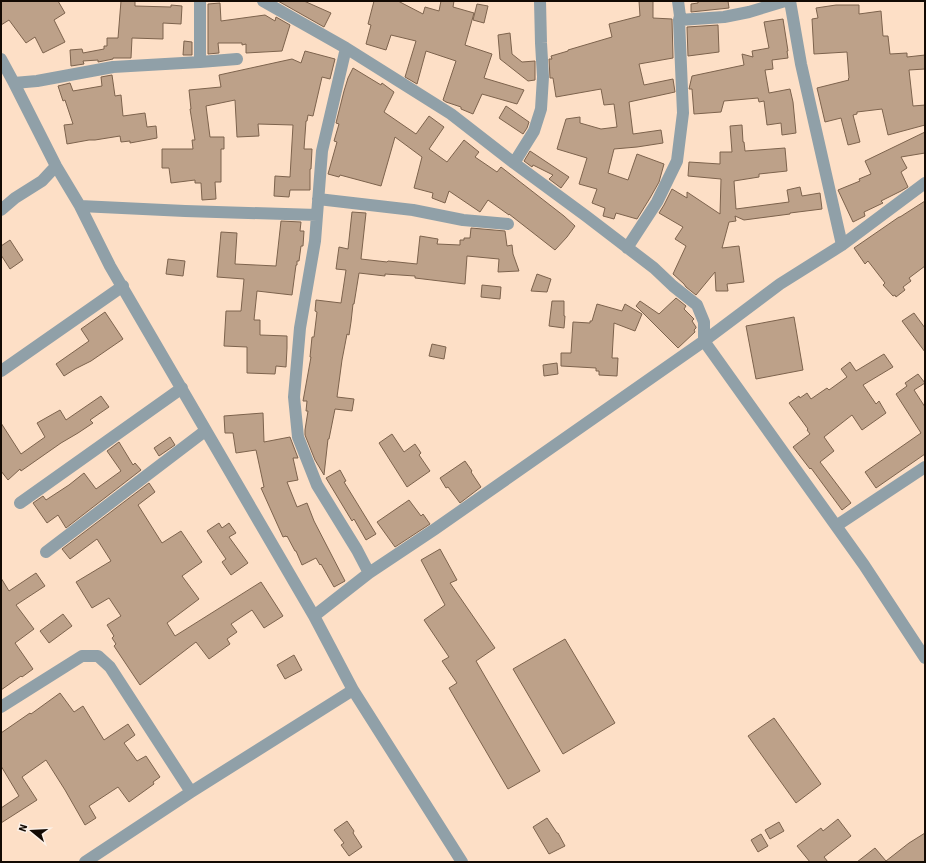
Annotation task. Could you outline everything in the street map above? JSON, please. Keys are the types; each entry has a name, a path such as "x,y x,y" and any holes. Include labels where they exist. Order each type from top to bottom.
{"street":[{"path":"200,1 200,62"},
{"path":"514,164 534,130 541,109 543,77 540,1"},
{"path":"627,248 657,202 677,162 683,113 680,16 678,1"},
{"path":"679,20 724,17 749,12 785,1"},
{"path":"790,1 801,64 842,245"},
{"path":"269,2 452,114 514,164 654,268 697,306 704,322 704,341 864,565 925,658"},
{"path":"346,48 322,151 315,241 300,328 294,397 298,437 317,485 357,550 369,573"},
{"path":"1,59 56,166 80,206 110,266 314,616 353,690 462,862"},
{"path":"14,83 38,81 114,67 237,59"},
{"path":"1,210 15,198 42,181 56,166"},
{"path":"314,616 369,573 435,529 704,341 780,284 842,245 925,183"},
{"path":"318,199 413,210 463,220 508,224"},
{"path":"80,206 317,215"},
{"path":"1,371 123,286"},
{"path":"20,503 182,388"},
{"path":"46,552 206,431"},
{"path":"836,526 925,467"},
{"path":"1,707 82,656 98,656 110,667 191,792"},
{"path":"85,862 191,792 353,690"}],"building":[{"path":"1,1 58,1 65,13 54,20 65,42 43,53 35,37 26,43 9,20 1,25"},
{"path":"121,1 135,1 135,6 182,6 181,24 163,23 163,39 132,38 131,58 113,58 98,62 98,60 83,61 84,64 71,66 70,50 82,49 83,53 104,49 104,46 107,46 107,38 118,38"},
{"path":"278,1 304,1 331,13 324,27"},
{"path":"374,1 398,1 423,14 425,7 439,11 441,1 454,1 453,7 474,13 465,45 492,54 484,78 524,90 517,104 482,94 473,114 461,109 461,107 446,102 443,100 456,61 426,51 417,84 405,77 416,41 391,35 386,50 366,44 371,25 368,24"},
{"path":"639,1 653,1 653,18 672,19 673,58 639,64 644,85 673,79 675,92 629,102 633,134 661,130 663,143 614,149 608,173 628,180 637,154 664,164 659,182 637,219 616,213 614,219 603,216 605,208 592,203 597,189 579,184 587,158 557,149 566,119 580,117 580,123 601,129 617,127 614,104 604,105 601,89 556,97 553,78 550,78 549,59 552,59 551,56 568,50 612,37 609,24 640,16"},
{"path":"698,1 728,1 729,8 691,12 691,4 698,3"},
{"path":"220,3 221,21 265,15 275,21 276,17 290,25 282,51 246,53 246,44 218,43 219,53 208,54 208,4"},
{"path":"477,4 488,6 484,23 473,20"},
{"path":"836,5 859,5 859,14 881,11 883,36 888,36 890,54 907,53 907,57 925,55 925,69 909,70 913,106 925,105 925,125 888,135 882,109 857,112 857,114 853,115 860,142 848,145 841,118 825,122 817,88 849,80 847,52 814,54 812,19 818,18 816,8"},
{"path":"783,19 788,58 772,60 773,69 765,70 769,93 790,89 793,102 796,133 782,135 781,123 767,125 764,101 759,102 758,98 724,101 721,112 694,114 692,89 689,89 692,76 744,65 742,54 753,57 752,51 769,48 764,22"},
{"path":"718,25 719,52 688,56 687,27"},
{"path":"510,33 512,54 522,62 535,61 535,80 528,81 500,59 498,35"},
{"path":"184,41 192,42 192,55 183,55"},
{"path":"305,51 335,59 330,79 322,77 313,116 308,115 306,121 304,149 312,149 310,190 290,190 289,197 274,196 275,176 290,177 293,125 258,124 259,136 237,137 235,100 206,106 210,137 224,137 224,149 221,149 221,182 215,182 216,199 202,200 201,183 195,183 195,180 171,183 169,168 162,168 162,149 193,149 192,140 195,140 190,109 189,90 221,87 219,75 292,59 301,63"},
{"path":"353,68 381,85 382,83 394,92 384,112 416,134 429,116 444,127 429,149 447,162 464,140 479,152 475,157 497,172 501,167 575,226 567,237 555,250 509,214 488,200 480,212 449,191 445,203 432,198 433,193 414,188 422,157 395,137 381,186 340,175 339,177 328,174 337,142 334,141 339,124 336,123 348,78"},
{"path":"112,75 115,96 121,95 123,116 145,113 147,127 156,126 157,138 130,143 130,141 121,142 120,136 67,144 64,125 73,124 65,100 63,101 58,86 70,83 73,91 102,86 101,77"},
{"path":"506,106 529,122 523,134 499,118"},
{"path":"742,125 745,151 785,148 787,171 759,174 759,177 734,181 736,209 789,202 787,190 800,187 802,196 820,193 822,209 744,220 735,216 736,221 729,222 722,248 739,246 744,282 727,284 728,291 716,291 715,272 696,295 673,274 686,246 675,239 683,227 659,213 672,189 687,198 687,192 720,214 721,179 688,176 689,162 720,164 720,152 732,152 730,126"},
{"path":"925,132 925,153 901,157 907,168 901,172 908,187 881,201 883,203 864,212 865,216 853,222 838,190 860,181 859,179 871,174 865,161"},
{"path":"530,151 569,177 561,188 549,179 553,175 533,165 532,167 524,161"},
{"path":"925,201 925,266 909,278 911,281 903,287 905,290 896,297 895,295 893,296 883,285 885,283 868,261 865,264 854,248"},
{"path":"352,212 366,213 361,259 417,264 420,236 438,239 437,244 460,245 460,240 470,238 471,228 505,231 507,246 512,245 513,254 519,271 498,272 499,259 467,256 465,284 415,278 415,276 385,274 385,276 359,273 349,335 347,334 342,360 337,397 354,399 352,411 335,409 328,439 324,475 315,460 305,435 308,411 306,411 307,401 303,401 311,357 312,337 314,337 317,312 315,311 316,300 341,303 346,270 336,269 339,247 348,249"},
{"path":"281,221 301,222 300,231 304,231 303,246 301,246 299,261 297,261 296,265 292,295 257,291 254,320 260,320 260,335 287,336 286,367 276,366 275,374 247,373 247,347 224,346 226,311 241,311 244,279 217,277 221,232 237,233 235,264 276,266"},
{"path":"10,240 23,260 10,269 1,255 1,246"},
{"path":"168,259 185,261 183,276 166,274"},
{"path":"537,274 551,279 547,292 531,291"},
{"path":"482,285 501,287 500,299 481,297"},
{"path":"676,298 686,306 684,309 694,319 692,321 696,327 694,330 695,332 678,348 636,306 640,301 659,314"},
{"path":"552,301 564,301 564,328 549,326"},
{"path":"597,304 622,311 625,304 642,314 635,331 614,323 612,358 618,358 617,376 599,375 599,371 596,371 596,368 561,366 561,353 571,353 573,322 590,323"},
{"path":"105,312 123,339 91,361 64,376 56,364 89,341 81,329"},
{"path":"914,313 925,328 925,352 902,321"},
{"path":"794,317 803,370 756,379 746,326"},
{"path":"432,344 446,347 444,359 429,356"},
{"path":"884,354 893,367 863,385 876,404 879,401 886,413 862,430 852,415 824,437 834,451 820,462 851,503 842,510 811,468 810,469 793,447 810,434 789,403 799,396 800,398 807,393 811,399 827,388 829,390 847,377 841,369 850,362 856,371"},
{"path":"557,363 558,374 544,376 543,365"},
{"path":"918,374 925,383 914,390 925,407 925,454 876,488 865,472 921,433 896,394 907,386 905,383"},
{"path":"101,396 109,407 90,420 93,423 21,471 20,469 8,480 1,471 1,423 21,454 45,437 37,423 60,410 66,420"},
{"path":"263,413 264,442 290,437 298,458 293,458 298,480 287,482 297,507 307,503 314,521 345,581 334,587 316,558 302,565 287,536 283,537 261,488 264,487 256,450 236,453 233,433 225,433 224,416"},
{"path":"392,434 404,452 415,444 421,453 419,455 430,471 407,487 379,443"},
{"path":"170,437 175,445 159,456 154,448"},
{"path":"119,442 133,465 135,463 141,470 66,528 58,515 47,523 33,503 43,496 46,500 84,473 96,489 121,471 107,451"},
{"path":"465,461 481,487 460,503 448,487 446,488 440,478"},
{"path":"340,470 346,481 344,482 376,534 366,540 354,519 352,521 326,478"},
{"path":"149,483 155,492 138,505 162,543 181,531 202,562 182,576 199,599 167,623 175,636 261,582 283,616 264,628 252,610 231,624 237,632 227,639 230,644 209,659 196,642 140,685 114,646 116,644 112,638 114,636 107,625 121,616 109,598 92,608 76,582 111,561 97,539 70,559 62,549"},
{"path":"409,500 421,516 423,514 430,524 395,547 377,522"},
{"path":"219,523 222,528 229,523 236,533 229,537 248,563 231,575 222,562 226,559 207,531"},
{"path":"440,549 457,580 450,583 495,648 476,661 540,771 508,789 449,688 457,683 442,661 449,657 424,620 445,605 421,560"},
{"path":"36,573 45,586 16,605 34,629 15,643 33,669 1,690 1,578 9,591"},
{"path":"63,614 72,626 49,643 40,631"},
{"path":"565,639 615,723 563,754 513,669"},
{"path":"294,655 302,670 285,679 277,665"},
{"path":"60,693 74,712 83,706 104,740 128,724 135,735 124,743 137,761 146,756 160,777 153,782 154,784 129,802 118,787 89,806 96,818 85,825 46,760 22,777 37,800 1,823 1,808 19,796 1,766 1,733"},
{"path":"774,718 821,784 796,803 748,736"},
{"path":"547,818 565,846 549,854 533,827"},
{"path":"838,819 851,836 824,857 828,862 810,862 797,846 821,828 823,831"},
{"path":"347,821 362,847 349,856 341,845 344,843 334,830"},
{"path":"779,822 784,831 770,839 765,830"},
{"path":"925,833 925,862 857,862 875,848 886,861 909,843"},
{"path":"761,834 768,846 758,852 751,840"}]}
